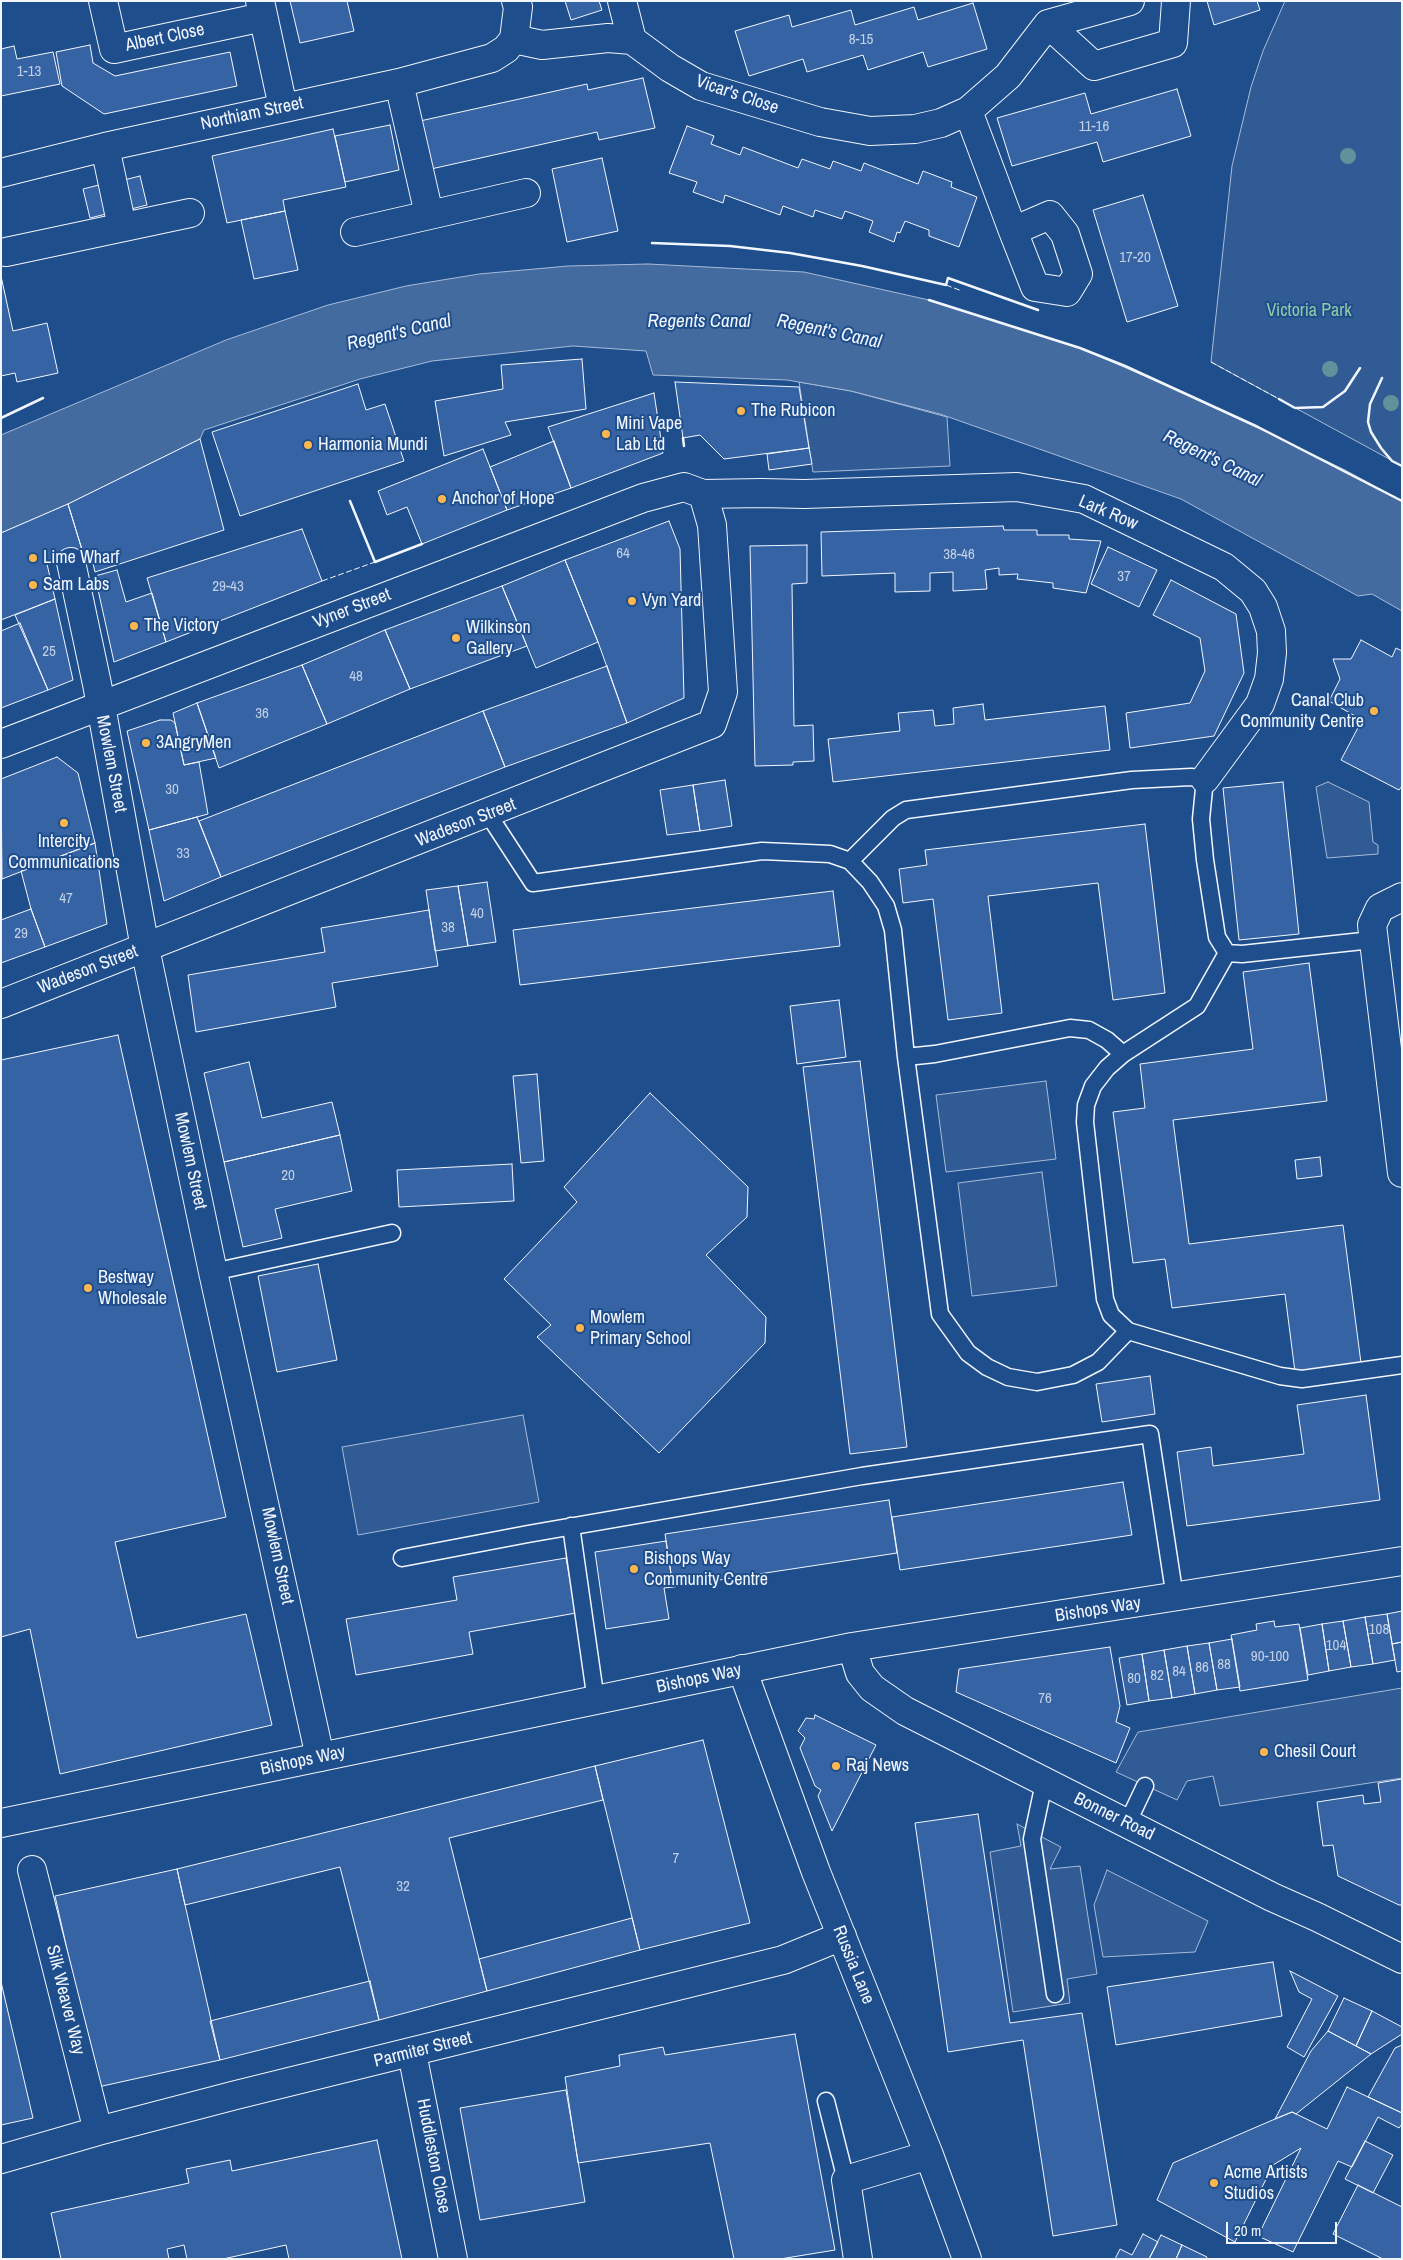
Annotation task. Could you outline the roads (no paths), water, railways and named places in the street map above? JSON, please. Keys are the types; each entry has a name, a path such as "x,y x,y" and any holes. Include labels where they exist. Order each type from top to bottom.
{"street":[{"name":"Albert Close","path":"103,1 114,49 262,9 284,107"},
{"path":"516,1 518,7 514,39 542,45 608,38 632,40 622,1"},
{"path":"1048,24 1130,1"},
{"path":"1048,24 1094,66 1173,43 1176,1"},
{"name":"Vicar's Close","path":"632,40 670,68 701,86 820,122 870,131 915,129 941,123 968,112 1008,76 1048,24"},
{"name":"Northiam Street","path":"1,173 105,147 399,83 492,58 506,49 514,39"},
{"path":"399,83 429,214"},
{"path":"968,112 1013,231"},
{"path":"105,147 122,227"},
{"path":"355,232 526,193"},
{"path":"6,252 190,213"},
{"name":"Vyner Street","path":"1,744 643,498 684,487 704,494"},
{"name":"Lark Row","path":"704,494 804,494 1030,488 1084,499 1224,567 1253,591 1263,607 1271,631 1272,653 1269,680 1260,704 1205,779"},
{"name":"Wadeson Street","path":"1,1004 488,814 712,724 723,692 712,525 704,494"},
{"name":"Mowlem Street","path":"71,562 145,948 213,1272 320,1757"},
{"path":"1400,897 1380,908 1372,925 1372,940 1402,1173"},
{"name":"Bishops Way","path":"1,1823 852,1647 1402,1561"},
{"name":"Bonner Road","path":"852,1647 860,1673 872,1688 896,1706 1044,1783 1272,1897 1316,1916 1402,1959"},
{"name":"Russia Lane","path":"742,1669 816,1872 929,2155 967,2259"},
{"name":"Silk Weaver Way","path":"32,1870 98,2130"},
{"name":"Parmiter Street","path":"1,2159 98,2130 784,1960 842,1936"},
{"name":"Huddleston Close","path":"412,2053 453,2259"},
{"path":"858,2259 846,2180 929,2155"}],"lane":[{"path":"850,861 893,818 906,810 1132,780 1180,776 1205,779 1201,819 1205,860 1216,937 1226,953"},
{"path":"488,814 533,883 762,851 823,853 850,861 870,882 886,906 893,930 906,1058 940,1314 968,1354 986,1367 1008,1377 1036,1382 1073,1375 1098,1362 1128,1331"},
{"path":"1226,953 1242,954 1372,940"},
{"path":"1226,953 1197,1006 1123,1054 1106,1068 1093,1086 1086,1105 1085,1122 1105,1299 1111,1315 1128,1331 1280,1376 1302,1379 1402,1366"},
{"path":"906,1058 1070,1028 1089,1030 1107,1040 1123,1054"},
{"path":"213,1272 392,1233"},
{"path":"402,1558 571,1526 862,1476 1150,1434 1175,1598"},
{"path":"571,1526 596,1701"},
{"path":"1044,1783 1032,1839 1055,1994"},
{"path":"1127,1824 1145,1786"},
{"path":"826,2101 846,2180"}],"water":[{"name":"Regents Canal","path":"648,264 804,272 929,300 1080,348 1202,401 1345,470 1402,501 1402,611 1372,594 1358,596 1181,499 940,414 851,391 787,380 653,375 646,351 573,346 432,361 360,379 204,430 200,439 68,504 1,533 1,435 226,340 328,305 406,286 479,274 568,266"}],"place":[{"name":"The Rubicon","path":"741,411"},
{"name":"Mini Vape Lab Ltd","path":"606,434"},
{"name":"Harmonia Mundi","path":"308,445"},
{"name":"Anchor of Hope","path":"442,499"},
{"name":"Lime Wharf","path":"33,558"},
{"name":"Sam Labs","path":"33,585"},
{"name":"Vyn Yard","path":"632,601"},
{"name":"The Victory","path":"134,626"},
{"name":"Wilkinson Gallery","path":"456,638"},
{"name":"Canal Club Community Centre","path":"1374,711"},
{"name":"3AngryMen","path":"146,743"},
{"name":"Intercity Communications","path":"64,823"},
{"name":"Bestway Wholesale","path":"88,1288"},
{"name":"Mowlem Primary School","path":"580,1328"},
{"name":"Bishops Way Community Centre","path":"634,1569"},
{"name":"Chesil Court","path":"1264,1752"},
{"name":"Raj News","path":"836,1766"},
{"name":"Acme Artists Studios","path":"1214,2183"}],"park label":[{"name":"Victoria Park","path":"1309,311"}],"water label":[{"name":"Regent's Canal","path":"829,332"},
{"name":"Regent's Canal","path":"399,333"},
{"name":"Regent's Canal","path":"1212,459"}]}
